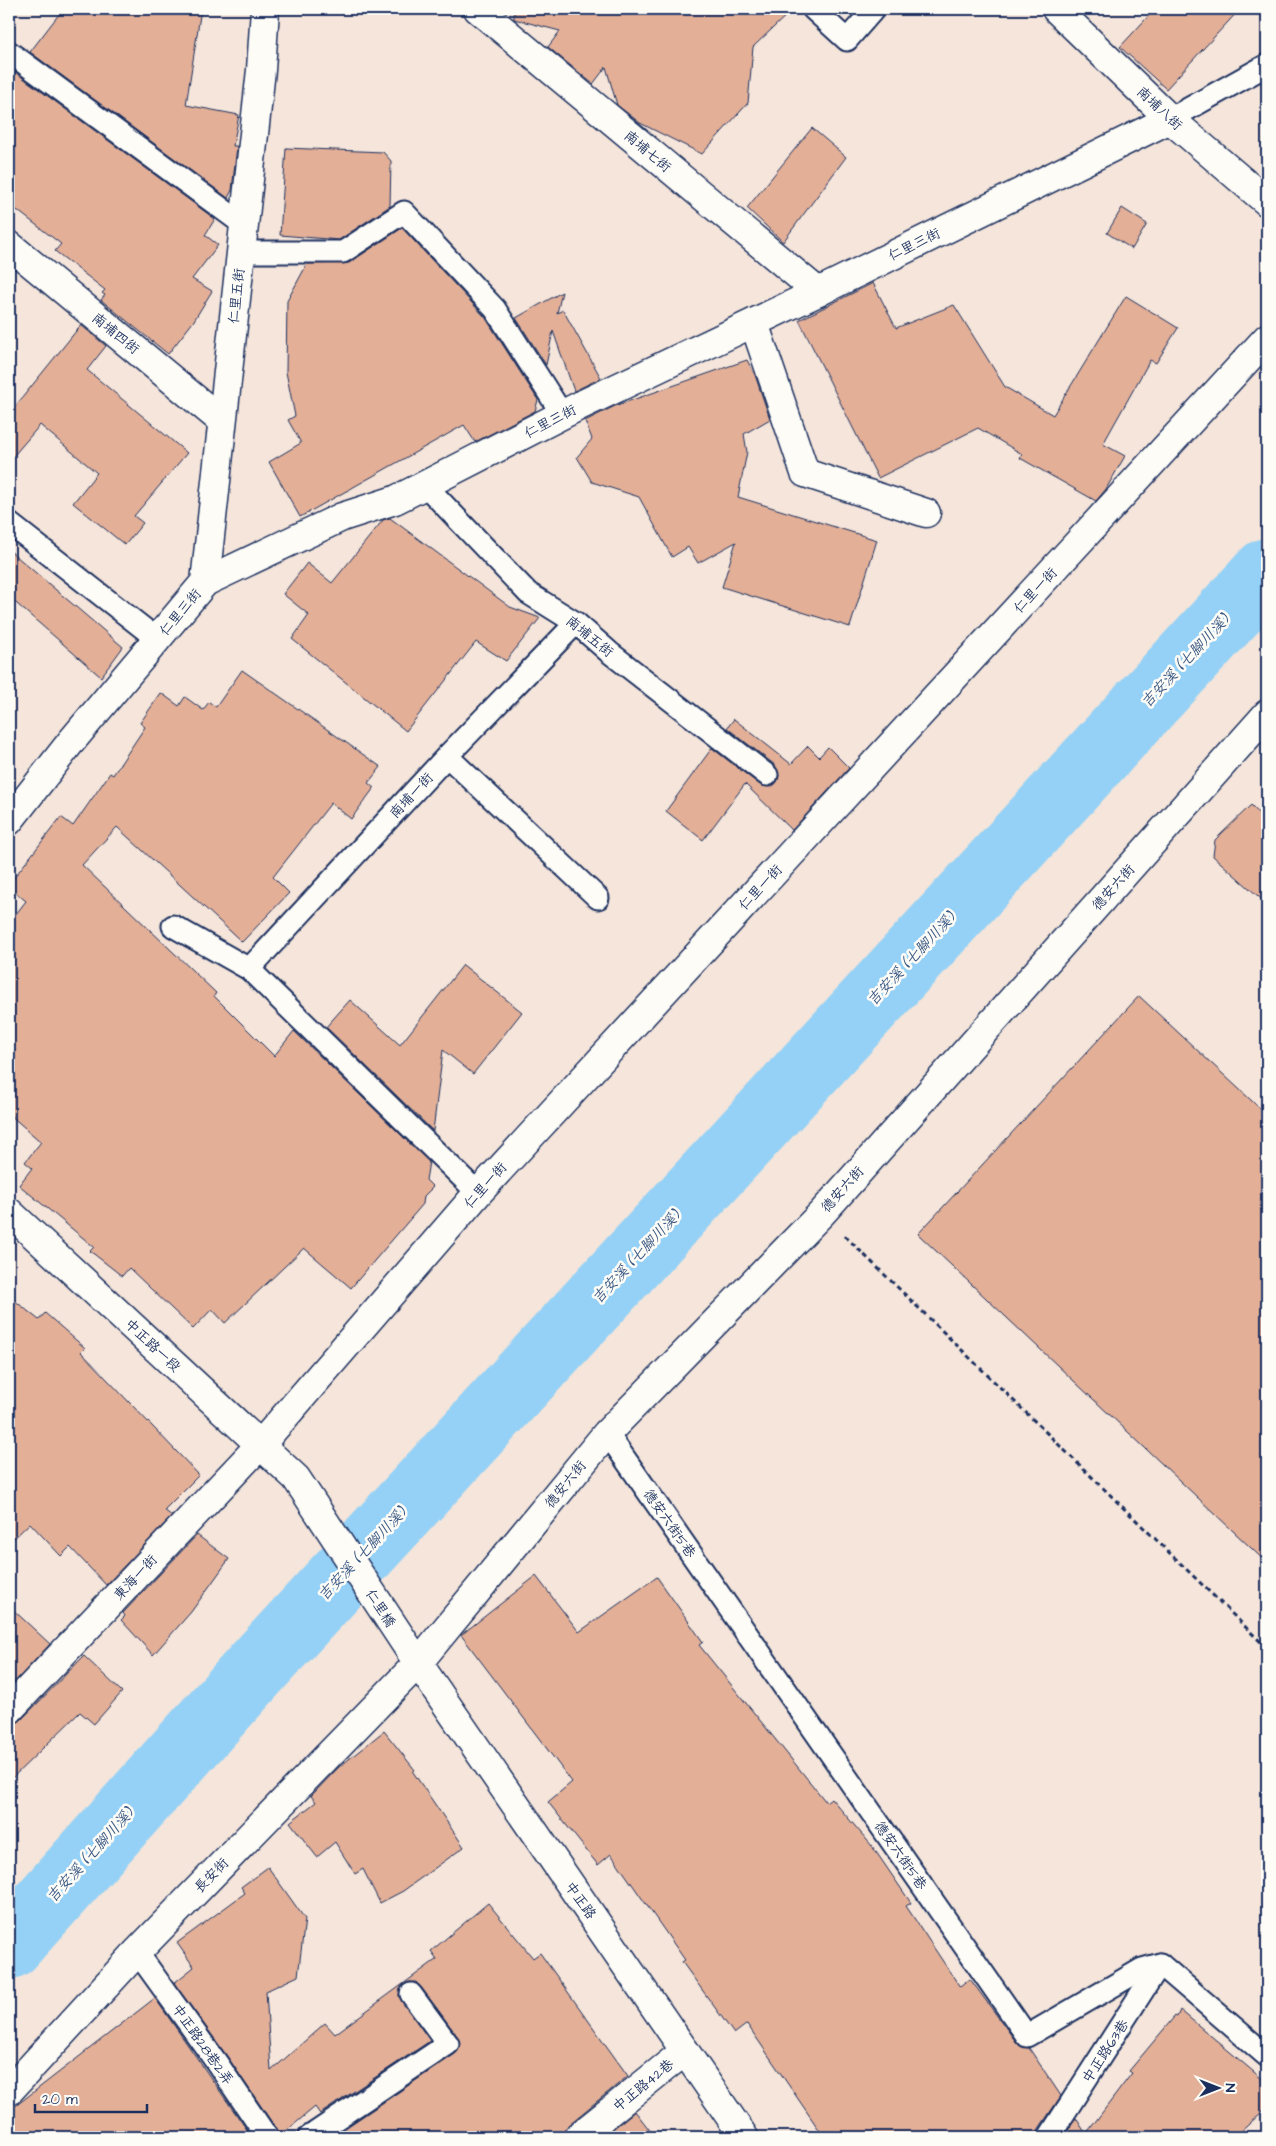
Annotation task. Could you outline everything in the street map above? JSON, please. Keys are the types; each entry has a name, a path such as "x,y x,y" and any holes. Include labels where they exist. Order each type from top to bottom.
{"street":[{"name":"仁里五街","path":"205,582 261,70 265,9"},
{"name":"南埔七街","path":"478,9 818,292"},
{"name":"南埔八街","path":"1056,9 1170,119 1267,202"},
{"name":"仁里三街","path":"9,821 70,743 205,582 342,517 395,500 562,414 818,292 1170,119"},
{"name":"南埔四街","path":"9,245 222,421"},
{"path":"754,323 805,473 926,513"},
{"name":"仁里一街","path":"261,1444 478,1193 1267,338"},
{"name":"德安六街","path":"418,1663 607,1433 822,1212 1267,714"},
{"name":"中正路一段","path":"9,1212 296,1478"},
{"name":"東海一街","path":"9,1710 261,1444"},
{"name":"仁里橋","path":"296,1478 418,1663"},
{"name":"長安街","path":"9,2091 137,1952 418,1663"},
{"name":"中正路","path":"418,1663 744,2137"},
{"name":"中正路42巷","path":"578,2137 685,2051"}],"lane":[{"path":"813,9 847,40 874,9"},
{"path":"9,52 244,225"},
{"path":"1170,119 1267,65"},
{"path":"241,252 342,252 404,212 495,310 562,414"},
{"name":"南埔五街","path":"425,485 528,593 576,623 616,658 767,775"},
{"path":"9,523 157,639"},
{"name":"南埔一街","path":"249,969 447,756 576,623"},
{"path":"447,756 598,898"},
{"path":"173,926 249,969 478,1193"},
{"name":"德安六街5巷","path":"607,1433 1027,2036 1142,1969 1160,1964"},
{"name":"中正路28巷2弄","path":"137,1952 268,2137"},
{"path":"1160,1964 1267,2056"},
{"name":"中正路63巷","path":"1049,2137 1160,1964"},
{"path":"309,2137 448,2044 411,1994"}],"path":[{"path":"822,1212 1267,1648"}],"building":[{"path":"63,9 201,9 186,105 239,115 233,146 237,146 232,190 228,198 30,52"},
{"path":"514,9 793,9 753,47 748,103 702,154 640,123 617,105 606,67 593,84 548,47 560,31 514,19"},
{"path":"1155,9 1240,9 1166,89 1120,47"},
{"path":"15,72 215,219 205,235 218,245 192,279 212,291 193,322 168,354 101,300 105,295 102,293 105,290 55,251 61,244 9,204 9,80"},
{"path":"812,128 846,157 783,242 747,208"},
{"path":"286,148 383,152 391,161 390,206 339,240 280,235"},
{"path":"1122,208 1147,224 1132,249 1107,233"},
{"path":"402,228 485,317 538,400 535,411 475,442 464,425 300,517 269,462 301,443 288,420 295,416 286,372 287,301 307,264 349,263"},
{"path":"873,283 896,328 954,305 1005,387 1053,415 1126,296 1178,328 1156,363 1150,360 1103,444 1125,456 1106,489 1096,501 1020,458 1022,454 978,428 878,478 799,320"},
{"path":"562,292 557,313 563,310 601,378 574,391 553,331 546,365 516,318"},
{"path":"81,325 106,346 87,370 187,453 134,516 143,523 125,545 73,503 97,473 40,425 9,461 9,414"},
{"path":"747,360 755,375 770,419 744,434 747,452 738,497 877,540 850,627 722,587 736,542 698,563 688,547 672,557 639,497 592,482 577,457 592,439 585,421 615,406"},
{"path":"390,518 510,607 540,618 506,661 476,642 406,731 292,639 309,615 283,594 307,563 332,583 383,520"},
{"path":"9,550 123,647 101,677 9,597"},
{"path":"242,670 381,767 368,783 374,788 351,819 331,803 273,877 289,893 242,942 117,827 82,865 216,993 214,996 274,1056 294,1031 429,1162 426,1180 433,1187 424,1196 423,1204 351,1288 304,1248 225,1323 212,1309 193,1329 129,1268 122,1276 90,1251 94,1247 19,1185 32,1168 25,1162 41,1142 9,1114 9,923 26,901 9,887 9,884 61,817 73,826 110,773 113,775 145,727 140,723 161,693 179,706 185,697 203,710 209,702 216,707"},
{"path":"734,719 791,764 808,746 819,757 828,747 849,768 792,830 745,784 703,840 666,811 712,748 760,785 771,787 777,782 779,776 775,765 727,728"},
{"path":"1251,805 1267,822 1267,904 1213,856 1215,840"},
{"path":"463,965 522,1012 473,1074 443,1050 433,1131 326,1027 350,1000 400,1045"},
{"path":"1139,996 1267,1115 1267,1563 918,1234"},
{"path":"9,1296 39,1320 45,1313 85,1348 81,1352 199,1475 164,1510 172,1516 106,1585 70,1547 61,1556 30,1523 9,1543"},
{"path":"197,1535 229,1559 191,1612 153,1655 121,1620 125,1616 123,1613"},
{"path":"536,1576 579,1632 657,1577 703,1642 699,1645 826,1802 831,1798 872,1846 911,1903 906,1906 960,1987 970,1979 1017,2043 1022,2047 1029,2048 1061,2096 1038,2130 1037,2137 824,2137 747,2024 734,2034 682,1962 685,1960 611,1854 598,1865 548,1802 572,1782 461,1635"},
{"path":"9,1606 50,1644 9,1688"},
{"path":"84,1656 122,1692 94,1724 80,1712 9,1781 9,1725 20,1721"},
{"path":"384,1731 415,1770 413,1772 464,1847 403,1891 380,1903 363,1869 355,1874 335,1842 317,1857 290,1822 316,1802 311,1796 339,1767"},
{"path":"268,1867 305,1919 298,1976 266,1991 271,2071 325,2023 335,2034 437,1959 431,1951 488,1903 533,1958 540,1953 628,2076 568,2125 563,2137 336,2137 335,2135 455,2054 459,2049 458,2037 421,1987 416,1982 409,1982 400,1989 399,1996 430,2041 320,2114 315,2107 279,2137 277,2130 227,2056 174,1983 194,1967 177,1943 245,1893 241,1887"},
{"path":"155,1998 252,2137 9,2137 9,2111"},
{"path":"1180,2010 1267,2083 1267,2105 1262,2112 1235,2137 1064,2137 1076,2118 1086,2134 1132,2073 1129,2071 1175,2016 1177,2017"},
{"path":"635,2111 655,2137 603,2137"}],"waterway":[{"name":"吉安溪 (七腳川溪)","path":"9,1945 265,1659 1267,572"}]}
